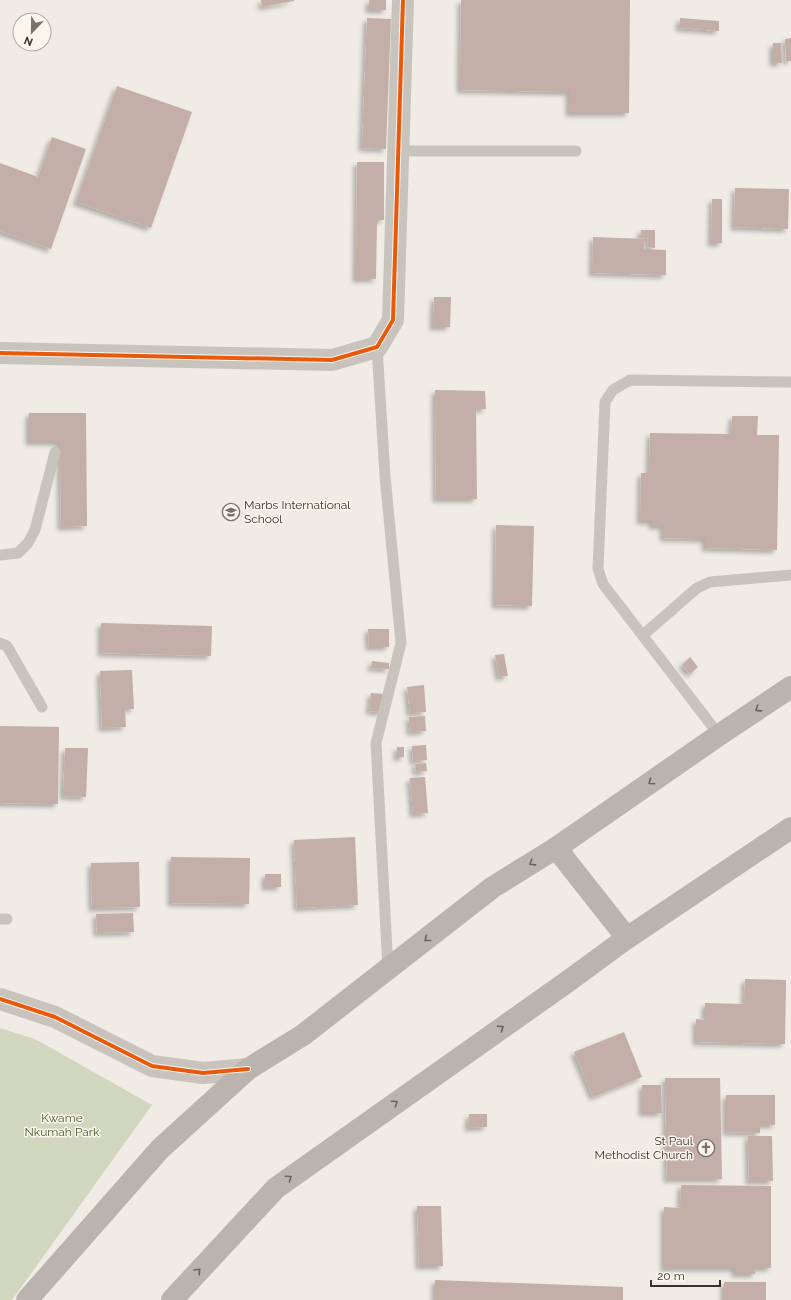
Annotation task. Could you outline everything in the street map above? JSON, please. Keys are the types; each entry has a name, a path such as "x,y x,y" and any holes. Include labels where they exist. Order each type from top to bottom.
{"main road":[{"path":"26,1300 160,1149 248,1069 303,1035 493,887 556,848 719,735 791,688"},
{"path":"172,1300 276,1188 627,938 791,828"},
{"path":"556,848 627,938"}],"street":[{"path":"0,352 332,360 377,346 393,320 403,0"},
{"path":"0,998 55,1017 152,1066 203,1073 248,1069"}],"lane":[{"path":"398,151 576,151"},
{"path":"377,346 385,476 401,643 376,742 388,969"},
{"path":"719,735 603,584 598,569 605,402 613,390 630,380 791,382"},
{"path":"0,555 18,553 28,543 35,530 55,452"},
{"path":"643,635 697,588 710,582 791,575"},
{"path":"0,643 7,646 42,707"}],"green space":[{"name":"Kwame Nkumah Park","path":"0,1028 35,1039 152,1105 12,1300 0,1300"}],"building":[{"path":"261,0 294,0 294,1 262,7"},
{"path":"369,0 386,0 386,10 369,10"},
{"path":"461,0 630,0 629,113 569,113 569,92 460,90"},
{"path":"367,18 391,19 386,149 362,148"},
{"path":"680,18 719,21 719,31 679,28"},
{"path":"791,38 791,61 786,61 785,39"},
{"path":"773,43 781,43 782,63 773,63"},
{"path":"117,86 192,112 151,228 76,202"},
{"path":"52,137 86,149 51,249 0,231 0,163 38,177"},
{"path":"357,162 384,162 384,220 377,220 376,279 356,279"},
{"path":"735,188 789,189 788,229 734,227"},
{"path":"712,199 722,199 722,243 711,243"},
{"path":"641,230 655,230 655,248 647,247 648,238 640,238"},
{"path":"593,237 645,239 644,249 666,250 666,275 592,273"},
{"path":"434,297 451,297 450,327 433,327"},
{"path":"435,390 485,391 486,409 476,409 477,499 436,499"},
{"path":"29,413 86,413 87,526 61,527 60,442 29,442"},
{"path":"732,416 758,416 757,435 779,435 777,550 705,548 705,539 663,538 663,526 652,526 652,521 640,521 641,473 649,473 650,433 731,434"},
{"path":"496,525 534,526 532,606 495,605"},
{"path":"101,623 212,626 211,656 101,653"},
{"path":"368,629 389,629 389,647 369,647"},
{"path":"504,654 508,676 499,677 495,655"},
{"path":"690,657 698,667 690,674 682,665"},
{"path":"372,661 389,663 389,669 371,668"},
{"path":"132,670 134,709 125,709 126,727 102,728 100,671"},
{"path":"424,685 426,712 410,713 407,687"},
{"path":"371,693 384,694 383,712 369,711"},
{"path":"425,716 426,731 410,732 409,717"},
{"path":"0,726 59,727 58,804 0,803"},
{"path":"426,745 427,760 413,761 412,746"},
{"path":"397,747 404,747 404,757 397,758"},
{"path":"65,748 88,748 86,797 63,796"},
{"path":"426,763 427,771 416,772 415,764"},
{"path":"425,777 428,813 413,814 410,778"},
{"path":"355,837 358,905 297,908 294,840"},
{"path":"171,857 250,858 249,904 171,903"},
{"path":"139,862 140,907 92,908 91,863"},
{"path":"265,874 281,874 281,887 265,887"},
{"path":"133,913 134,932 97,933 96,914"},
{"path":"745,979 786,980 785,1044 696,1042 696,1019 705,1020 705,1003 744,1004"},
{"path":"624,1032 642,1077 593,1097 574,1052"},
{"path":"665,1078 720,1078 722,1179 667,1179"},
{"path":"642,1085 661,1085 662,1113 642,1113"},
{"path":"726,1095 775,1095 775,1125 760,1125 760,1133 726,1132"},
{"path":"469,1114 487,1114 487,1127 468,1128"},
{"path":"748,1136 772,1136 773,1181 749,1181"},
{"path":"681,1185 771,1186 771,1268 756,1268 755,1274 735,1274 735,1268 664,1268 664,1207 680,1208"},
{"path":"417,1206 441,1206 443,1266 419,1266"},
{"path":"435,1280 623,1287 623,1300 435,1300"},
{"path":"724,1282 766,1282 766,1300 724,1300"}],"cycle path":[{"path":"0,353 332,360 377,347 393,320 403,0"},
{"path":"0,999 55,1017 152,1066 203,1073 248,1069"}],"place":[{"name":"Marbs International School","path":"231,512"},
{"name":"St Paul Methodist Church","path":"706,1148"}]}
